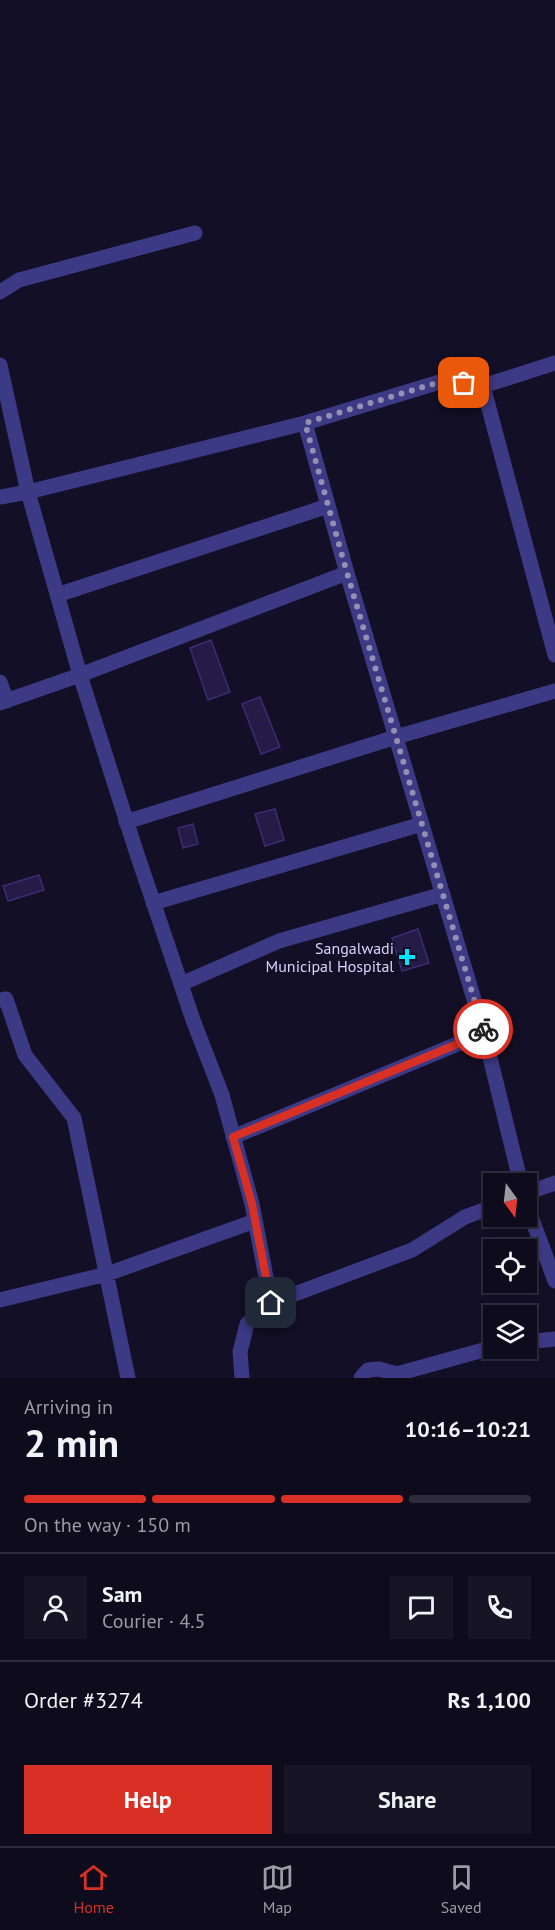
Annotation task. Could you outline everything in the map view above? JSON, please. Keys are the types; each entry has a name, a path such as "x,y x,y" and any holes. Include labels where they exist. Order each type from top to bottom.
{"street":[{"path":"0,292 19,280 195,233"},
{"path":"0,497 305,423 446,380 483,386 555,363"},
{"path":"0,365 28,492 80,675 153,903 222,1095 255,1221 271,1303"},
{"path":"483,386 555,655"},
{"path":"305,423 347,573 484,1033 517,1173"},
{"path":"57,595 328,506"},
{"path":"0,682 3,702 347,573"},
{"path":"126,822 396,737 555,691"},
{"path":"153,903 422,824"},
{"path":"181,984 279,941 443,894"},
{"path":"0,1000 6,999 25,1055 74,1118 128,1378"},
{"path":"233,1137 484,1033"},
{"path":"537,1189 555,1182"},
{"path":"242,1378 240,1352 247,1324 271,1303 412,1250 465,1217 483,1210"},
{"path":"0,1300 107,1274 255,1221"},
{"path":"535,1227 555,1281"},
{"path":"537,1341 555,1339"},
{"path":"361,1378 368,1370 379,1369 397,1374 483,1350"}],"building":[{"path":"211,640 230,692 208,700 190,648"},
{"path":"260,697 280,747 261,754 242,704"},
{"path":"275,809 284,840 265,846 255,814"},
{"path":"193,824 198,844 183,848 178,828"},
{"path":"39,875 44,890 8,901 3,886"},
{"path":"418,929 429,963 402,971 392,938"}],"way so far":[{"path":"464,383 446,380 305,423 347,573 483,1029"}],"place":[{"name":"Sangalwadi Municipal Hospital","path":"407,957"}],"route":[{"path":"271,1303 252,1204 233,1137 484,1033 483,1029"}]}
